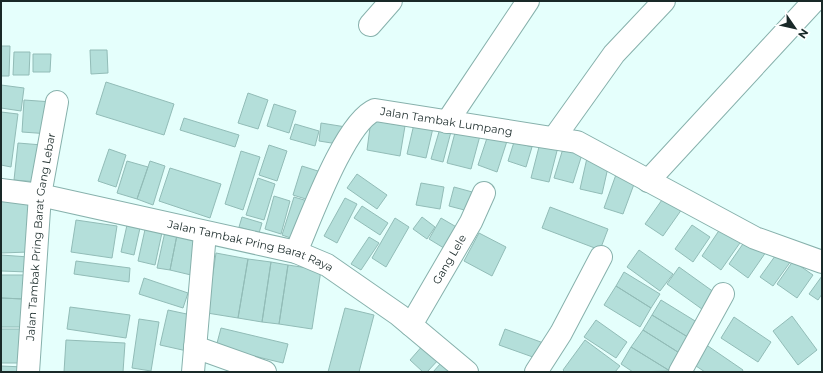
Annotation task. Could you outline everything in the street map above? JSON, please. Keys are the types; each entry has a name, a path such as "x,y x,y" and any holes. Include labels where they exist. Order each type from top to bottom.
{"street":[{"path":"370,25 391,1"},
{"path":"447,122 528,1"},
{"path":"554,138 614,54 664,1"},
{"path":"648,181 814,1"},
{"name":"Jalan Tambak Pring Barat Gang Lebar","path":"28,372 40,195 57,102"},
{"name":"Jalan Tambak Lumpang","path":"296,252 329,175 343,148 365,115 375,110 577,142 755,238 822,262"},
{"name":"Jalan Tambak Pring Barat Raya","path":"1,190 40,195 205,233 296,252 327,265 411,324 467,372"},
{"name":"Gang Lele","path":"411,324 471,222 484,193"},
{"path":"193,372 205,233"},
{"path":"536,372 562,334 600,257"},
{"path":"680,372 724,294"},
{"path":"195,347 265,372"}],"building":[{"path":"1,46 10,46 9,76 1,76"},
{"path":"90,50 107,50 108,73 91,74"},
{"path":"14,52 30,52 29,75 13,75"},
{"path":"33,54 51,54 50,72 33,72"},
{"path":"106,82 174,104 164,135 96,114"},
{"path":"1,85 24,88 21,111 1,108"},
{"path":"248,93 268,100 258,129 238,123"},
{"path":"24,100 53,102 50,134 22,132"},
{"path":"274,104 296,111 289,133 267,126"},
{"path":"1,112 18,114 11,167 1,165"},
{"path":"184,118 239,135 235,147 180,130"},
{"path":"371,120 405,126 400,156 367,150"},
{"path":"321,123 346,127 344,145 319,141"},
{"path":"295,124 319,131 315,146 290,139"},
{"path":"414,124 433,128 426,158 407,154"},
{"path":"441,125 452,128 443,162 431,159"},
{"path":"457,125 481,132 471,169 447,163"},
{"path":"489,132 508,138 497,172 478,165"},
{"path":"514,142 532,147 526,167 508,161"},
{"path":"565,142 584,148 573,183 554,178"},
{"path":"18,143 42,145 38,182 14,180"},
{"path":"540,143 558,147 549,182 531,178"},
{"path":"269,145 287,151 277,181 259,175"},
{"path":"109,149 126,155 116,187 98,181"},
{"path":"241,151 260,157 243,210 225,204"},
{"path":"587,158 609,163 602,194 580,189"},
{"path":"127,161 148,167 137,199 117,193"},
{"path":"150,161 165,166 153,205 137,199"},
{"path":"302,166 321,172 312,201 293,195"},
{"path":"170,168 221,184 210,218 159,201"},
{"path":"618,169 637,176 623,214 604,208"},
{"path":"357,174 387,195 377,209 347,188"},
{"path":"258,178 275,184 264,220 246,215"},
{"path":"421,183 444,187 440,209 416,205"},
{"path":"454,187 476,193 472,212 449,206"},
{"path":"274,196 290,201 281,234 265,229"},
{"path":"294,197 311,202 299,241 282,235"},
{"path":"664,197 682,209 663,236 645,224"},
{"path":"1,198 31,199 29,252 1,253"},
{"path":"345,198 357,204 337,243 324,236"},
{"path":"362,206 388,223 380,235 354,218"},
{"path":"550,207 608,229 600,250 542,228"},
{"path":"129,216 142,219 134,255 121,252"},
{"path":"242,217 262,223 259,233 239,227"},
{"path":"422,217 435,227 427,239 413,229"},
{"path":"395,218 409,227 386,267 372,258"},
{"path":"441,218 465,232 452,253 429,239"},
{"path":"76,220 117,226 112,258 71,252"},
{"path":"146,225 163,228 155,265 138,261"},
{"path":"692,225 710,237 693,262 675,249"},
{"path":"722,226 742,240 721,270 702,256"},
{"path":"166,227 178,230 170,270 157,268"},
{"path":"178,230 200,234 191,275 170,270"},
{"path":"479,233 506,247 492,276 464,261"},
{"path":"369,237 379,243 361,270 351,264"},
{"path":"747,238 766,252 748,278 729,264"},
{"path":"639,250 673,274 660,291 627,267"},
{"path":"778,252 791,261 773,286 760,277"},
{"path":"216,253 248,259 238,318 207,313"},
{"path":"1,255 29,257 28,272 1,271"},
{"path":"248,259 271,262 262,322 238,318"},
{"path":"76,261 130,268 129,282 74,274"},
{"path":"793,261 813,275 797,298 777,284"},
{"path":"271,262 288,265 279,324 262,322"},
{"path":"288,265 321,270 312,329 279,324"},
{"path":"679,267 718,295 706,312 667,284"},
{"path":"624,272 660,294 651,308 616,286"},
{"path":"1,275 27,275 24,299 1,298"},
{"path":"822,276 822,294 818,300 809,294"},
{"path":"144,278 188,293 183,308 139,294"},
{"path":"616,286 651,308 640,327 604,305"},
{"path":"1,298 24,299 23,327 1,327"},
{"path":"661,300 700,324 691,339 652,315"},
{"path":"70,307 130,315 126,338 67,329"},
{"path":"345,308 374,315 359,372 328,372"},
{"path":"168,310 196,316 187,351 160,345"},
{"path":"652,315 691,339 681,354 643,330"},
{"path":"792,316 817,350 798,365 773,331"},
{"path":"734,317 771,342 758,362 721,338"},
{"path":"139,319 159,322 151,371 132,368"},
{"path":"596,320 627,342 616,358 584,337"},
{"path":"221,328 288,344 283,363 216,347"},
{"path":"1,329 25,329 25,363 1,363"},
{"path":"505,329 549,345 544,361 499,345"},
{"path":"643,330 681,354 670,371 631,347"},
{"path":"66,340 125,343 123,372 64,372"},
{"path":"585,340 620,366 615,372 565,372 563,370"},
{"path":"424,344 440,358 427,372 423,372 410,360"},
{"path":"705,344 743,370 742,372 705,372 693,364"},
{"path":"631,347 670,371 633,372 621,364"},
{"path":"448,355 451,372 433,372"},
{"path":"1,366 24,367 24,372 1,372"}]}
